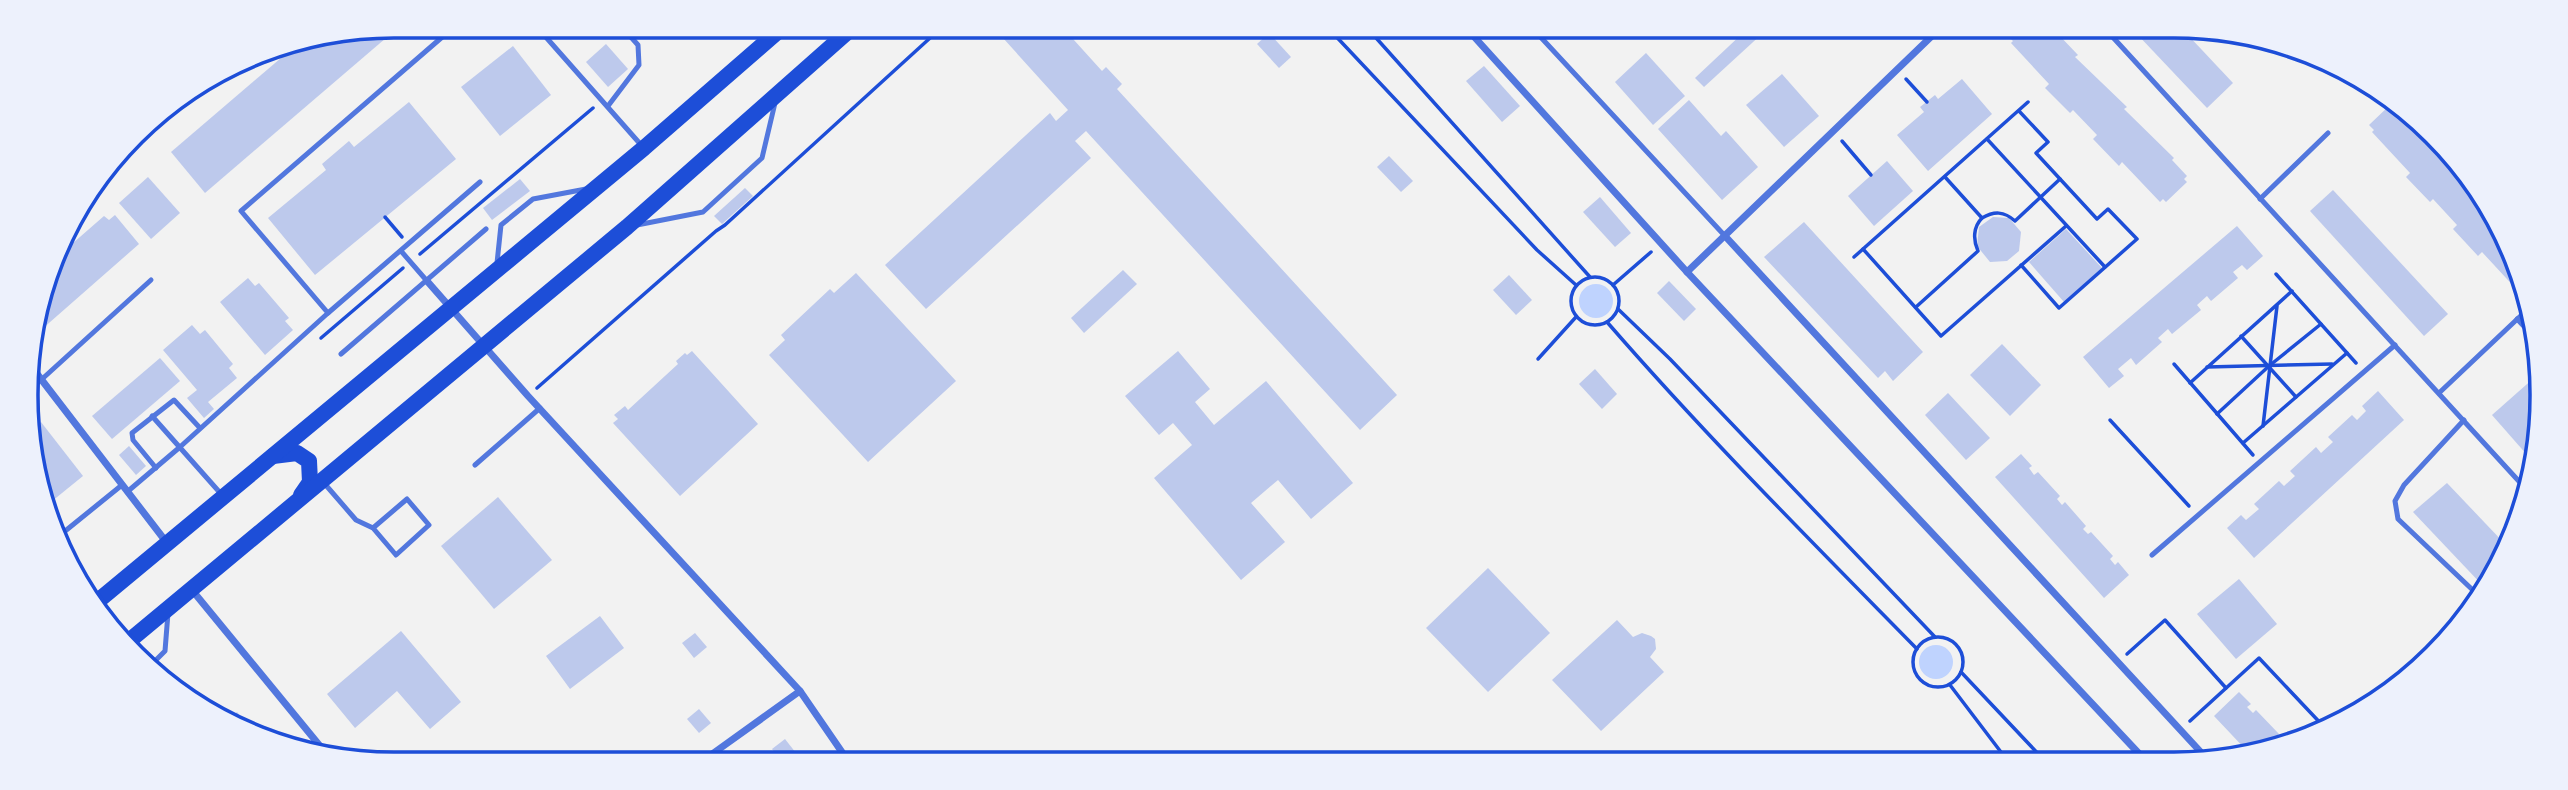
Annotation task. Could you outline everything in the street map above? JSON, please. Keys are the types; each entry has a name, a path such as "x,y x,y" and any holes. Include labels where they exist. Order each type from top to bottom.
{"main road":[{"path":"102,598 643,148 770,38"},
{"path":"134,637 627,227 841,38"},
{"path":"273,456 297,453 309,461 310,482 296,502"}],"street":[{"path":"1475,38 1687,272 2137,752"},
{"path":"1687,272 1930,38"},
{"path":"1725,236 2199,751"},
{"path":"426,281 528,396 800,691 842,752"},
{"path":"39,377 168,544"},
{"path":"192,589 318,743"},
{"path":"715,752 800,691"}],"lane":[{"path":"328,313 241,211 441,38"},
{"path":"547,38 643,148"},
{"path":"608,106 639,65 638,45 632,38"},
{"path":"1541,38 1725,236"},
{"path":"2114,38 2519,480"},
{"path":"627,227 703,212 762,158 777,94"},
{"path":"2260,199 2328,133"},
{"path":"66,531 156,468 328,313 480,182"},
{"path":"496,270 502,225 534,199 596,187"},
{"path":"341,354 486,229"},
{"path":"401,251 426,281"},
{"path":"41,380 151,280"},
{"path":"2439,393 2520,316"},
{"path":"2517,319 2523,325"},
{"path":"2152,555 2395,345"},
{"path":"156,468 132,437 152,416 174,400 200,428"},
{"path":"475,466 540,408"},
{"path":"152,416 224,498"},
{"path":"2463,420 2404,485 2395,501 2398,519 2472,589"},
{"path":"322,481 356,520 373,528 396,555 429,525 407,499 373,528"},
{"path":"156,660 165,651 168,609"}],"path":[{"path":"528,396 725,225 929,38"},
{"path":"1338,38 1537,250 1576,285"},
{"path":"1376,38 1590,276"},
{"path":"1897,70 1927,102"},
{"path":"418,256 603,99"},
{"path":"1854,257 2028,102"},
{"path":"2019,111 2048,142 2036,153 2097,219 2108,209 2137,239 2059,308 2021,265"},
{"path":"1833,131 1871,175"},
{"path":"1987,139 2105,267"},
{"path":"1945,177 1982,218"},
{"path":"1916,307 1978,251 1975,233 1982,218 1996,212 2015,220 2060,179"},
{"path":"1863,249 1941,336 2066,226"},
{"path":"1613,285 1651,252 1659,241"},
{"path":"314,344 407,265"},
{"path":"2276,274 2363,372"},
{"path":"1590,276 1599,276 1613,285 1619,301 1618,309 1607,322 1590,325 1576,317 1570,301 1576,285 1590,276"},
{"path":"2190,383 2292,291"},
{"path":"2263,426 2277,304"},
{"path":"1618,309 1670,359 1935,637 1952,641 1958,647 1962,655 1961,672 1950,685 1933,687 1918,677 1913,661 1917,649 1935,637"},
{"path":"1538,359 1576,317"},
{"path":"1607,322 1665,389 1753,482 1917,649"},
{"path":"2217,414 2320,324"},
{"path":"2241,336 2296,398"},
{"path":"2243,443 2347,354"},
{"path":"2174,364 2259,462"},
{"path":"2207,367 2334,364"},
{"path":"2110,420 2198,515"},
{"path":"2118,663 2165,620 2226,688"},
{"path":"2180,730 2259,658 2318,720"},
{"path":"1961,672 2036,752"},
{"path":"1950,685 2001,752"}],"water":[{"path":"1596,284 1608,289 1613,301 1608,313 1596,318 1584,313 1579,301 1584,289"},
{"path":"1936,645 1948,650 1953,662 1948,674 1936,679 1924,674 1919,662 1924,650"}],"building":[{"path":"386,38 205,193 171,152 283,56 325,45"},
{"path":"1003,38 1072,38 1102,71 1106,67 1122,84 1117,89 1397,395 1360,430 1086,131 1075,141 1091,158 926,309 885,265 1050,113 1056,121 1068,110"},
{"path":"1264,38 1274,38 1291,57 1279,68 1257,44"},
{"path":"1738,38 1757,38 1704,87 1695,78"},
{"path":"2010,38 2062,38 2078,55 2075,57 2127,107 2124,109 2174,158 2172,160 2187,176 2184,179 2187,182 2166,202 2163,199 2160,202 2122,162 2119,166 2093,139 2097,135 2073,110 2070,113 2045,88 2049,84 2011,43 2013,41"},
{"path":"2141,38 2191,39 2233,83 2207,108"},
{"path":"606,44 628,69 608,87 586,62"},
{"path":"513,46 551,95 500,136 461,87"},
{"path":"1646,53 1685,96 1653,125 1615,82"},
{"path":"1484,66 1520,106 1502,122 1466,81"},
{"path":"1782,74 1819,116 1784,147 1746,105"},
{"path":"1962,79 1992,114 1928,171 1897,135 1924,112 1920,107 1935,95 1938,99"},
{"path":"1689,100 1721,136 1726,131 1758,167 1722,200 1658,129"},
{"path":"409,102 456,159 315,275 268,218 326,170 322,164 349,141 354,147"},
{"path":"2386,109 2441,160 2482,217 2512,285 2482,252 2478,256 2453,229 2457,225 2433,199 2430,202 2406,177 2410,173 2372,132 2374,130 2369,125"},
{"path":"1389,156 1413,181 1401,192 1377,167"},
{"path":"1887,161 1913,191 1874,226 1848,196"},
{"path":"148,177 180,213 151,239 119,203"},
{"path":"520,179 530,191 492,220 483,208"},
{"path":"745,188 753,196 722,224 714,216"},
{"path":"2333,190 2448,314 2424,336 2310,211"},
{"path":"1600,197 1631,233 1615,247 1583,212"},
{"path":"115,215 139,244 45,327 57,280 72,244 104,216 109,220"},
{"path":"1993,217 2009,218 2021,232 2019,251 2007,261 1990,262 1977,246 1979,227"},
{"path":"1804,222 1923,352 1893,381 1885,371 1878,378 1764,257"},
{"path":"2237,226 2263,256 2247,270 2242,265 2233,272 2238,278 2211,301 2207,296 2197,305 2201,310 2172,334 2168,329 2158,338 2162,342 2136,365 2131,358 2118,369 2124,376 2109,388 2083,357"},
{"path":"2066,229 2102,268 2064,302 2029,262"},
{"path":"1123,270 1137,284 1084,333 1071,318"},
{"path":"856,273 956,381 868,462 769,355 785,340 781,335 830,289 834,293"},
{"path":"1509,275 1532,300 1516,315 1493,290"},
{"path":"248,278 255,286 259,283 289,318 285,321 293,330 265,355 220,302"},
{"path":"1669,281 1696,309 1684,321 1657,293"},
{"path":"192,325 200,334 205,330 233,364 229,368 237,378 208,402 214,409 204,418 187,398 197,390 163,350"},
{"path":"2002,344 2041,385 2010,416 1970,375"},
{"path":"692,351 758,424 680,496 613,423 618,419 614,415 625,406 628,410 678,364 676,361"},
{"path":"1178,351 1210,389 1195,402 1214,425 1266,381 1353,483 1311,519 1278,480 1251,503 1285,542 1241,580 1154,478 1192,445 1173,423 1159,435 1125,396"},
{"path":"160,358 180,381 112,439 92,416"},
{"path":"1595,369 1617,394 1602,409 1579,384"},
{"path":"2529,382 2525,452 2492,415"},
{"path":"2378,391 2404,420 2254,558 2227,528 2241,515 2246,520 2259,509 2254,504 2279,481 2284,486 2295,476 2290,471 2316,447 2321,453 2333,442 2328,437 2352,415 2357,420 2366,411 2362,406"},
{"path":"1948,393 1990,438 1966,460 1925,415"},
{"path":"40,423 83,476 54,499 45,465"},
{"path":"129,446 146,466 136,475 119,455"},
{"path":"2021,454 2032,466 2029,468 2034,475 2038,472 2060,496 2057,499 2062,505 2065,502 2086,526 2083,529 2088,534 2091,532 2113,556 2110,559 2115,565 2118,562 2129,575 2104,598 1995,477"},
{"path":"2447,483 2499,538 2477,580 2413,512"},
{"path":"498,497 552,560 494,609 441,546"},
{"path":"1488,568 1550,633 1488,692 1426,628"},
{"path":"2239,579 2277,624 2236,659 2197,614"},
{"path":"600,616 624,648 570,689 546,656"},
{"path":"1617,620 1633,637 1642,633 1655,639 1656,649 1650,657 1664,672 1601,731 1552,680"},
{"path":"401,631 461,702 430,729 397,691 355,728 327,694"},
{"path":"695,633 707,647 694,658 682,643"},
{"path":"2239,692 2251,704 2247,707 2253,713 2256,710 2279,734 2242,745 2214,716"},
{"path":"699,709 711,723 699,733 687,719"},
{"path":"785,739 795,752 774,752 772,749"}]}
